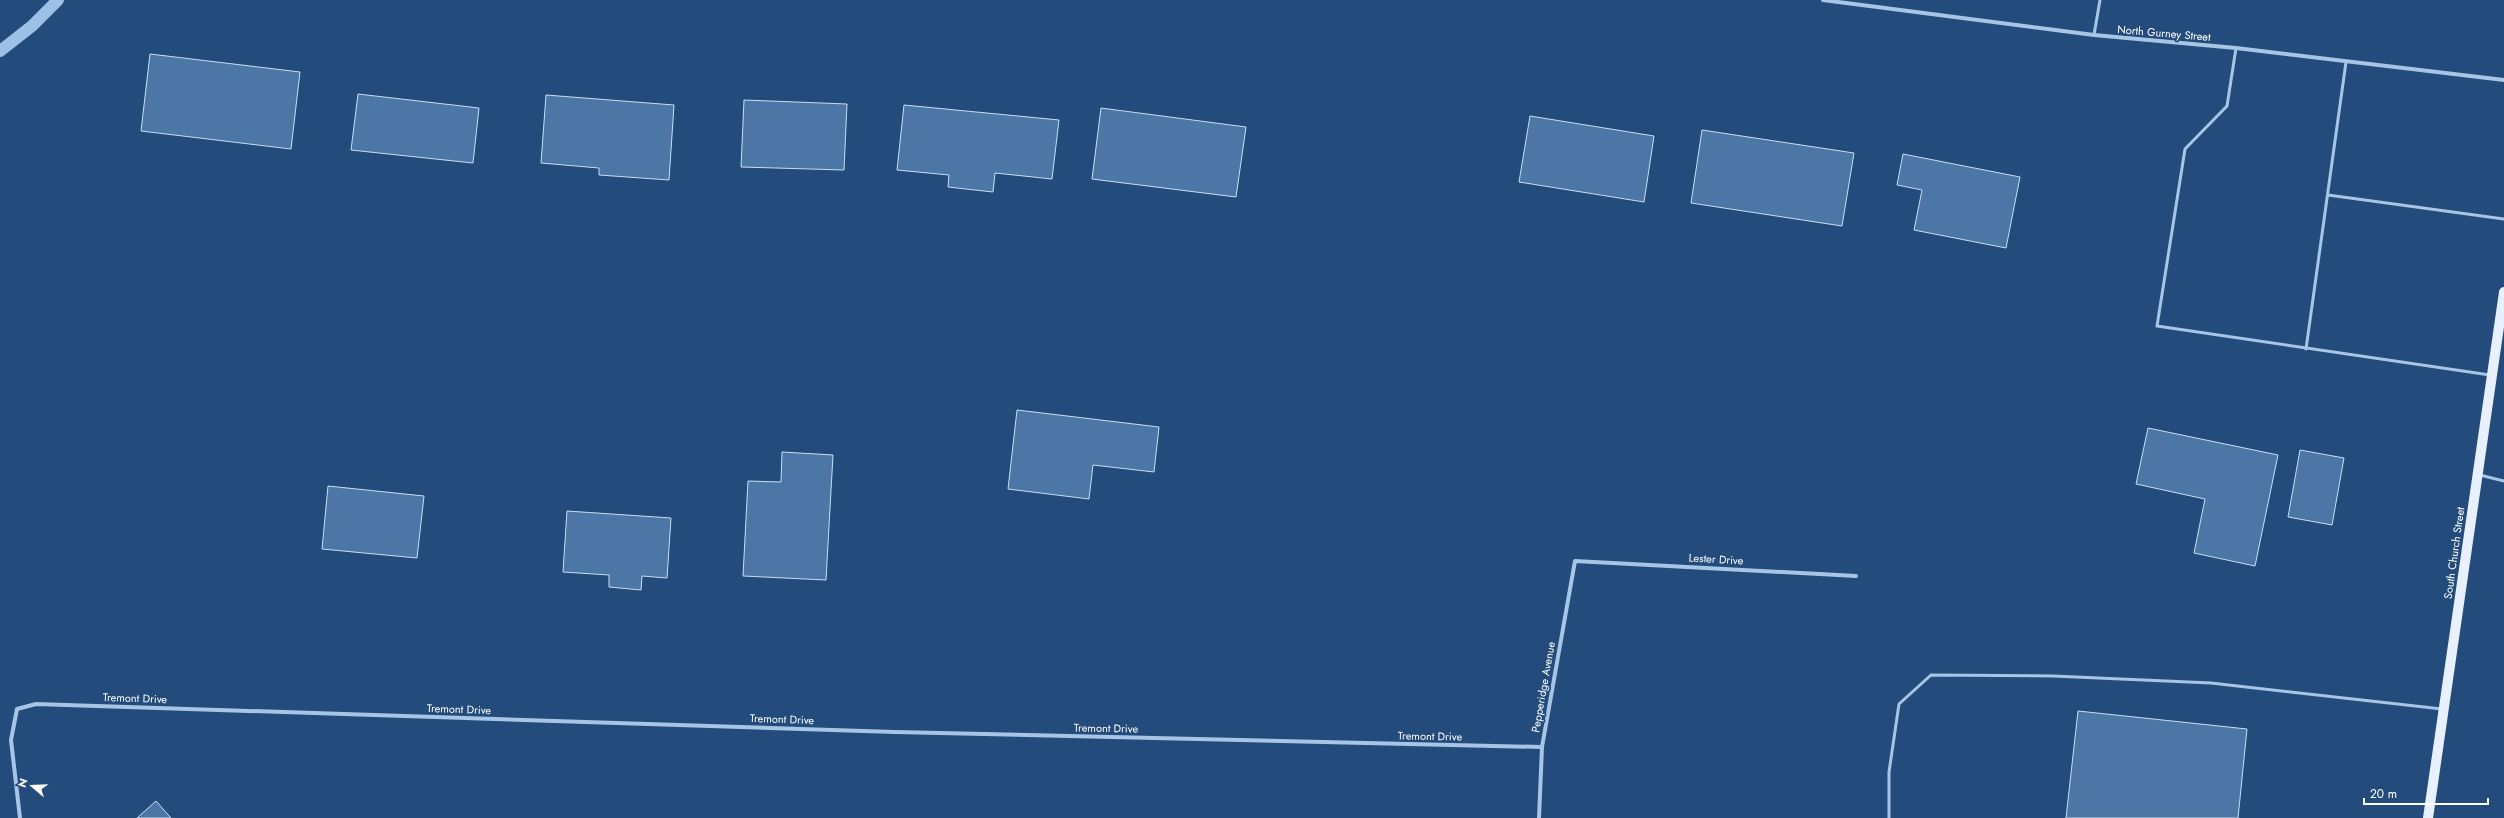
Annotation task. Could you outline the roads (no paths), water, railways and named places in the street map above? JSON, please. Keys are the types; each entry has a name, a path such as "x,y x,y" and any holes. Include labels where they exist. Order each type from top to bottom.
{"main road":[{"name":"South Church Street","path":"2428,818 2504,292"}],"street":[{"name":"North Gurney Street","path":"1823,0 2094,35 2236,48 2504,80"},
{"name":"Lester Drive","path":"1575,561 1856,576"},
{"name":"Pepperidge Avenue","path":"1539,818 1542,747 1575,561"},
{"name":"Tremont Drive","path":"20,818 11,740 17,709 23,706 36,704 887,732 1542,747"}],"lane":[{"path":"2094,35 2100,0"},
{"path":"2236,48 2227,106 2186,150 2157,326 2492,375"},
{"path":"2306,349 2346,62"},
{"path":"2328,195 2504,219"},
{"path":"2478,475 2504,481"},
{"path":"1888,818 1889,772 1899,704 1931,675 2053,676 2210,683 2444,710"}],"waterway":[{"path":"0,51 32,26 58,0"}]}
